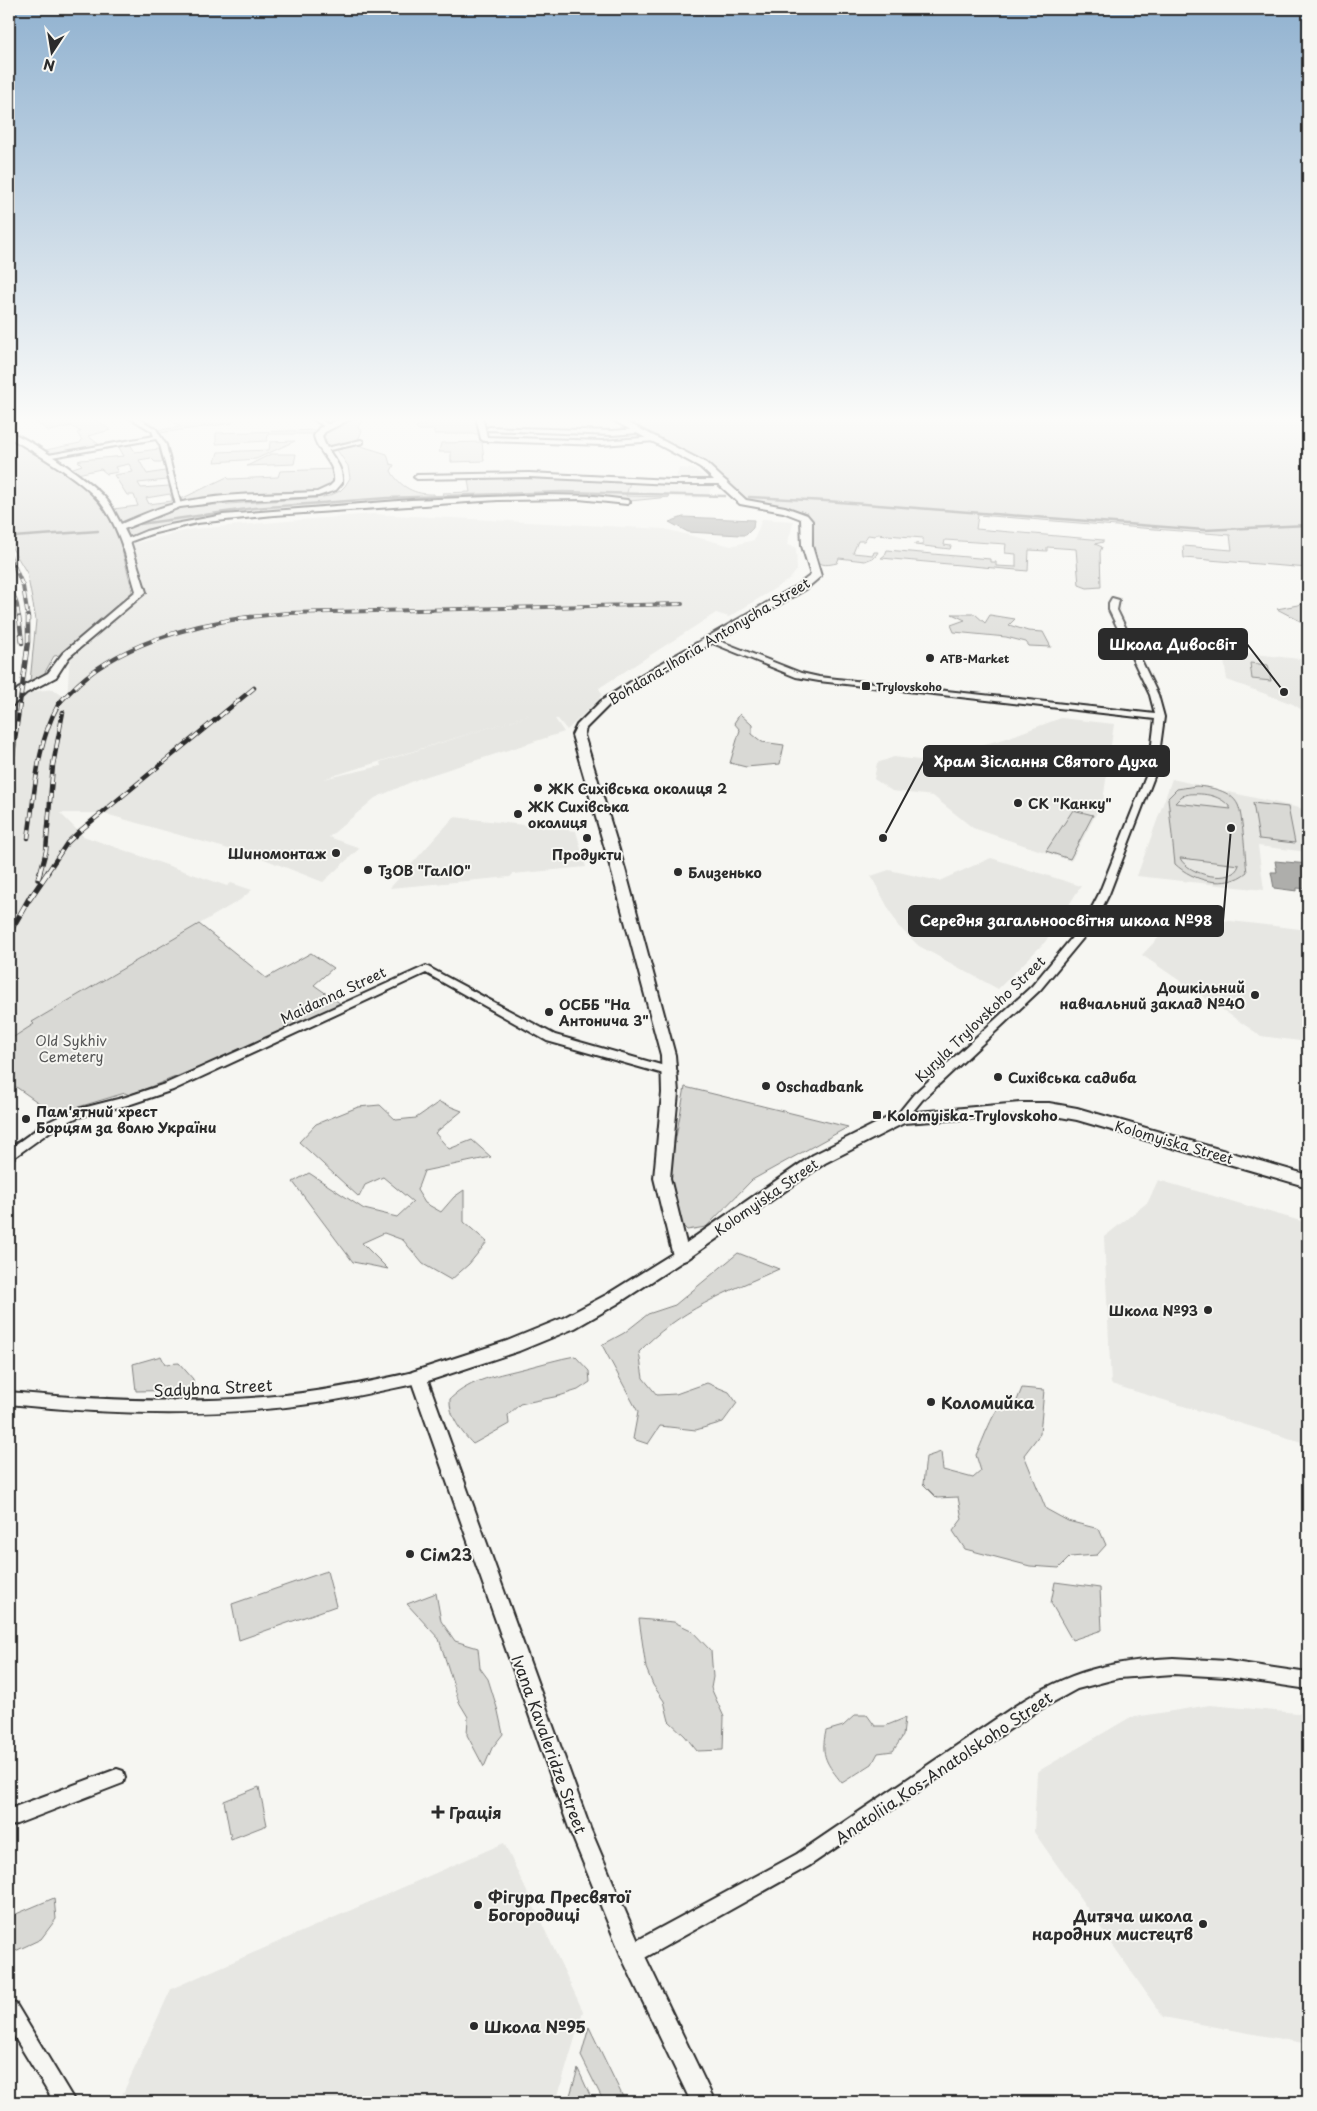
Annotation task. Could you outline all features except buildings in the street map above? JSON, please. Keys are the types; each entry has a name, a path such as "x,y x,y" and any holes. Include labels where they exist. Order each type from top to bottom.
{"main road":[{"name":"Bohdana-Ihoria Antonycha Street","path":"680,1255 662,1178 671,1072 656,1006 578,735 581,727 605,702 802,587 816,576 807,546 807,521 804,517 797,515"},
{"name":"Kolomyiska Street","path":"680,1255 752,1207 798,1172 819,1159 901,1118 1049,1109 1086,1117 1308,1181"}],"street":[{"path":"9,703 22,691 52,675 66,655 141,592 126,541 111,515"},
{"path":"119,528 150,515"},
{"path":"126,541 142,534 185,524 255,515"},
{"name":"Kyryla Trylovskoho Street","path":"901,1118 918,1098 1036,988 1088,924 1104,894 1153,769 1160,716 1154,694 1113,610 1113,603 1116,600"},
{"path":"709,640 799,675 819,679 1160,716"},
{"name":"Maidanna Street","path":"9,1155 30,1138 60,1120 169,1087 426,969 536,1031 552,1038 671,1072"},
{"name":"Kolomyiska Street","path":"418,1377 484,1356 569,1322 628,1290 680,1255"},
{"name":"Sadybna Street","path":"9,1398 106,1406 186,1408 272,1403 314,1398 391,1384 418,1377"},
{"name":"Ivana Kavaleridze Street","path":"418,1377 548,1743 632,1954 703,2102"},
{"name":"Anatoliia Kos-Anatolskoho Street","path":"632,1954 803,1860 1021,1712 1056,1692 1091,1676 1146,1667 1184,1665 1228,1669 1308,1681"},
{"path":"9,1818 117,1777"},
{"path":"9,2011 65,2102"}],"shaded area":[{"path":"383,515 665,529 731,546 754,540 762,519 794,521 787,545 796,547 797,570 790,579 729,617 716,613 599,688 602,694 599,699 567,730 558,719 555,719 564,732 418,779 375,798 329,837 360,848 323,882 264,859 102,813 60,813 83,836 227,886 231,883 252,890 240,900 33,1022 35,1024 9,1040 10,710 30,692 53,689 67,699 70,654 144,592 132,544 192,529","holes":["533,714 380,762 381,766 323,779"]},
{"path":"683,517 754,520 753,528 746,535 740,535 688,532 669,522"},
{"path":"1246,653 1308,660 1308,714 1293,704 1227,680 1224,660"},
{"path":"1061,718 1114,724 1103,801 1071,861 973,828 933,796 892,791 874,779 877,763 894,757 936,762 965,749 1004,739"},
{"path":"1172,779 1308,810 1308,852 1258,846 1264,890 1137,876"},
{"path":"454,817 576,831 586,867 513,874 510,877 390,888"},
{"path":"991,858 1081,886 1045,942 998,989 919,946 898,926 871,876 889,870 939,881"},
{"path":"1275,861 1308,864 1308,889 1297,888 1297,891 1274,888 1271,872 1277,872"},
{"name":"Дошкільний навчальний заклад №40","path":"1180,915 1308,930 1308,1037 1300,1041 1261,1036 1142,955"},
{"name":"Школа №93","path":"1158,1180 1308,1223 1308,1444 1111,1384 1104,1237 1148,1202"},
{"name":"Дитяча школа народних мистецтв","path":"1210,1705 1308,1714 1308,2044 1163,2017 1034,1832 1037,1772 1129,1718"},
{"path":"504,1843 583,2011 556,2102 119,2102 171,1989"}],"green space":[{"path":"9,515 107,515 117,531 131,585 132,592 60,655 54,656 44,674 30,682 36,620 27,573 9,543"},
{"path":"115,515 145,515 124,523 118,523"},
{"path":"164,515 241,515 169,527 132,536 128,535 127,529"},
{"path":"804,515 1308,515 1308,568 1184,558 1183,546 1232,550 1230,535 978,515 976,529 1103,540 1103,542 1095,544 1102,547 1100,552 1101,587 1087,588 1079,585 1076,549 1047,547 1047,551 1029,550 1028,571 881,558 887,550 990,559 990,562 996,562 996,566 1016,567 1016,554 1005,553 1006,544 945,540 944,545 951,546 950,549 915,545 915,543 923,544 923,538 876,534 875,536 868,535 864,541 858,541 853,553 873,555 874,552 878,552 875,557 865,561 839,558 837,563 828,565 815,561 807,516"},
{"path":"1308,603 1308,623 1302,622 1277,609"},
{"path":"952,614 975,614 985,623 990,615 1015,619 1009,625 1028,631 1043,632 1051,647 1029,646 1026,642 1006,637 954,632 951,625 965,620"},
{"path":"1250,663 1268,665 1271,681 1252,679"},
{"path":"740,714 752,725 752,734 762,742 784,745 780,764 746,767 730,763 740,730 734,723"},
{"path":"1196,786 1207,787 1219,790 1235,800 1240,810 1247,872 1239,878 1229,881 1210,881 1191,875 1175,864 1168,798 1177,789","holes":["1201,794 1218,798 1231,809 1175,803 1182,796","1181,858 1239,865 1235,871 1228,875 1210,876 1192,869"]},
{"path":"1253,803 1288,807 1295,843 1259,839"},
{"path":"1073,810 1093,815 1070,859 1046,851"},
{"name":"Old Sykhiv Cemetery","path":"199,924 266,978 311,953 333,968 314,985 341,1004 183,1074 129,1095 125,1093 75,1108 59,1117 9,1082 9,1040 34,1024 32,1022"},
{"path":"685,1087 848,1127 752,1180 706,1227 687,1230 678,1221 669,1176"},
{"path":"439,1102 462,1111 435,1133 449,1149 472,1140 491,1157 424,1171 417,1190 425,1203 441,1212 454,1197 464,1190 464,1222 487,1242 469,1264 451,1280 423,1264 403,1240 384,1233 362,1243 388,1269 353,1262 293,1182 309,1173 364,1209 397,1217 413,1202 383,1177 365,1185 359,1197 299,1142 316,1124 358,1107 380,1105 396,1120 416,1118"},
{"path":"738,1253 779,1269 704,1303 670,1325 639,1352 643,1378 657,1395 676,1394 707,1383 729,1392 737,1403 723,1422 696,1430 660,1426 648,1444 633,1439 638,1412 602,1345 624,1333 648,1314 675,1305"},
{"path":"161,1356 165,1364 179,1363 193,1379 194,1390 136,1391 133,1364"},
{"path":"575,1356 589,1371 590,1382 578,1390 559,1396 520,1404 508,1415 509,1424 473,1444 464,1434 451,1412 450,1399 476,1382"},
{"path":"1022,1388 1044,1390 1040,1434 1024,1455 1046,1509 1068,1521 1099,1529 1106,1545 1097,1555 1070,1557 1059,1568 1030,1566 965,1549 953,1531 962,1519 958,1497 937,1498 923,1484 926,1457 941,1452 943,1470 973,1478 981,1471 976,1455 991,1422 1000,1407 1016,1403"},
{"path":"327,1571 336,1606 239,1640 232,1604"},
{"path":"1055,1582 1100,1588 1102,1630 1072,1640 1051,1603"},
{"path":"436,1593 441,1621 455,1641 478,1648 480,1668 488,1679 498,1711 503,1734 492,1748 484,1767 467,1735 468,1717 459,1702 439,1639 407,1604"},
{"path":"639,1619 674,1622 691,1630 711,1651 713,1677 711,1688 724,1717 723,1750 697,1751 669,1721 664,1701 653,1685 646,1668"},
{"path":"855,1715 867,1715 875,1726 885,1726 905,1718 903,1736 893,1751 878,1753 872,1764 842,1783 826,1759 824,1740 826,1731 843,1726"},
{"path":"259,1787 267,1825 231,1839 224,1801"},
{"path":"54,1898 56,1919 41,1939 9,1954 9,1917"},
{"path":"589,2027 623,2097 615,2102 604,2102 581,2056"},
{"path":"578,2069 593,2102 568,2102"}],"waterway":[{"path":"140,524 208,515"},
{"path":"1002,515 1204,530 1308,525"},
{"path":"13,537 98,531"}],"railway":[{"path":"9,554 23,586 28,618"},
{"path":"9,582 17,605 19,618"},
{"path":"240,618 287,613 682,604"},
{"path":"19,617 22,643"},
{"path":"28,838 45,736 58,705 64,698 88,675 109,661 131,650 155,640 204,625 251,617"},
{"path":"9,785 28,642 28,618"},
{"path":"47,873 67,843 81,830 254,688"},
{"path":"40,873 46,851 53,765 63,712"},
{"path":"38,879 40,872"},
{"path":"29,900 48,872"},
{"path":"9,934 31,895"}],"place":[{"name":"ATB-Market","path":"930,658"},
{"name":"Trylovskoho","path":"866,686"},
{"name":"Школа Дивосвіт","path":"1284,692"},
{"name":"ЖК Сихівська околиця 2","path":"538,788"},
{"name":"СК \"Канку\"","path":"1018,803"},
{"name":"ЖК Сихівська околиця","path":"518,814"},
{"name":"Середня загальноосвітня школа №98","path":"1231,828"},
{"name":"Продукти","path":"587,838"},
{"name":"Храм Зіслання Святого Духа","path":"883,838"},
{"name":"Шиномонтаж","path":"336,853"},
{"name":"ТзОВ \"ГалІО\"","path":"368,870"},
{"name":"Близенько","path":"678,872"},
{"name":"Дошкільний навчальний заклад №40","path":"1255,995"},
{"name":"ОСББ \"На Антонича 3\"","path":"549,1012"},
{"name":"Сихівська садиба","path":"998,1077"},
{"name":"Oschadbank","path":"766,1086"},
{"name":"Kolomyiska-Trylovskoho","path":"877,1115"},
{"name":"Пам'ятний хрест Борцям за волю України","path":"26,1119"},
{"name":"Школа №93","path":"1208,1310"},
{"name":"Коломийка","path":"931,1402"},
{"name":"Сім23","path":"410,1554"},
{"name":"Грація","path":"438,1812"},
{"name":"Фігура Пресвятої Богородиці","path":"478,1905"},
{"name":"Дитяча школа народних мистецтв","path":"1203,1924"},
{"name":"Школа №95","path":"474,2026"}]}
